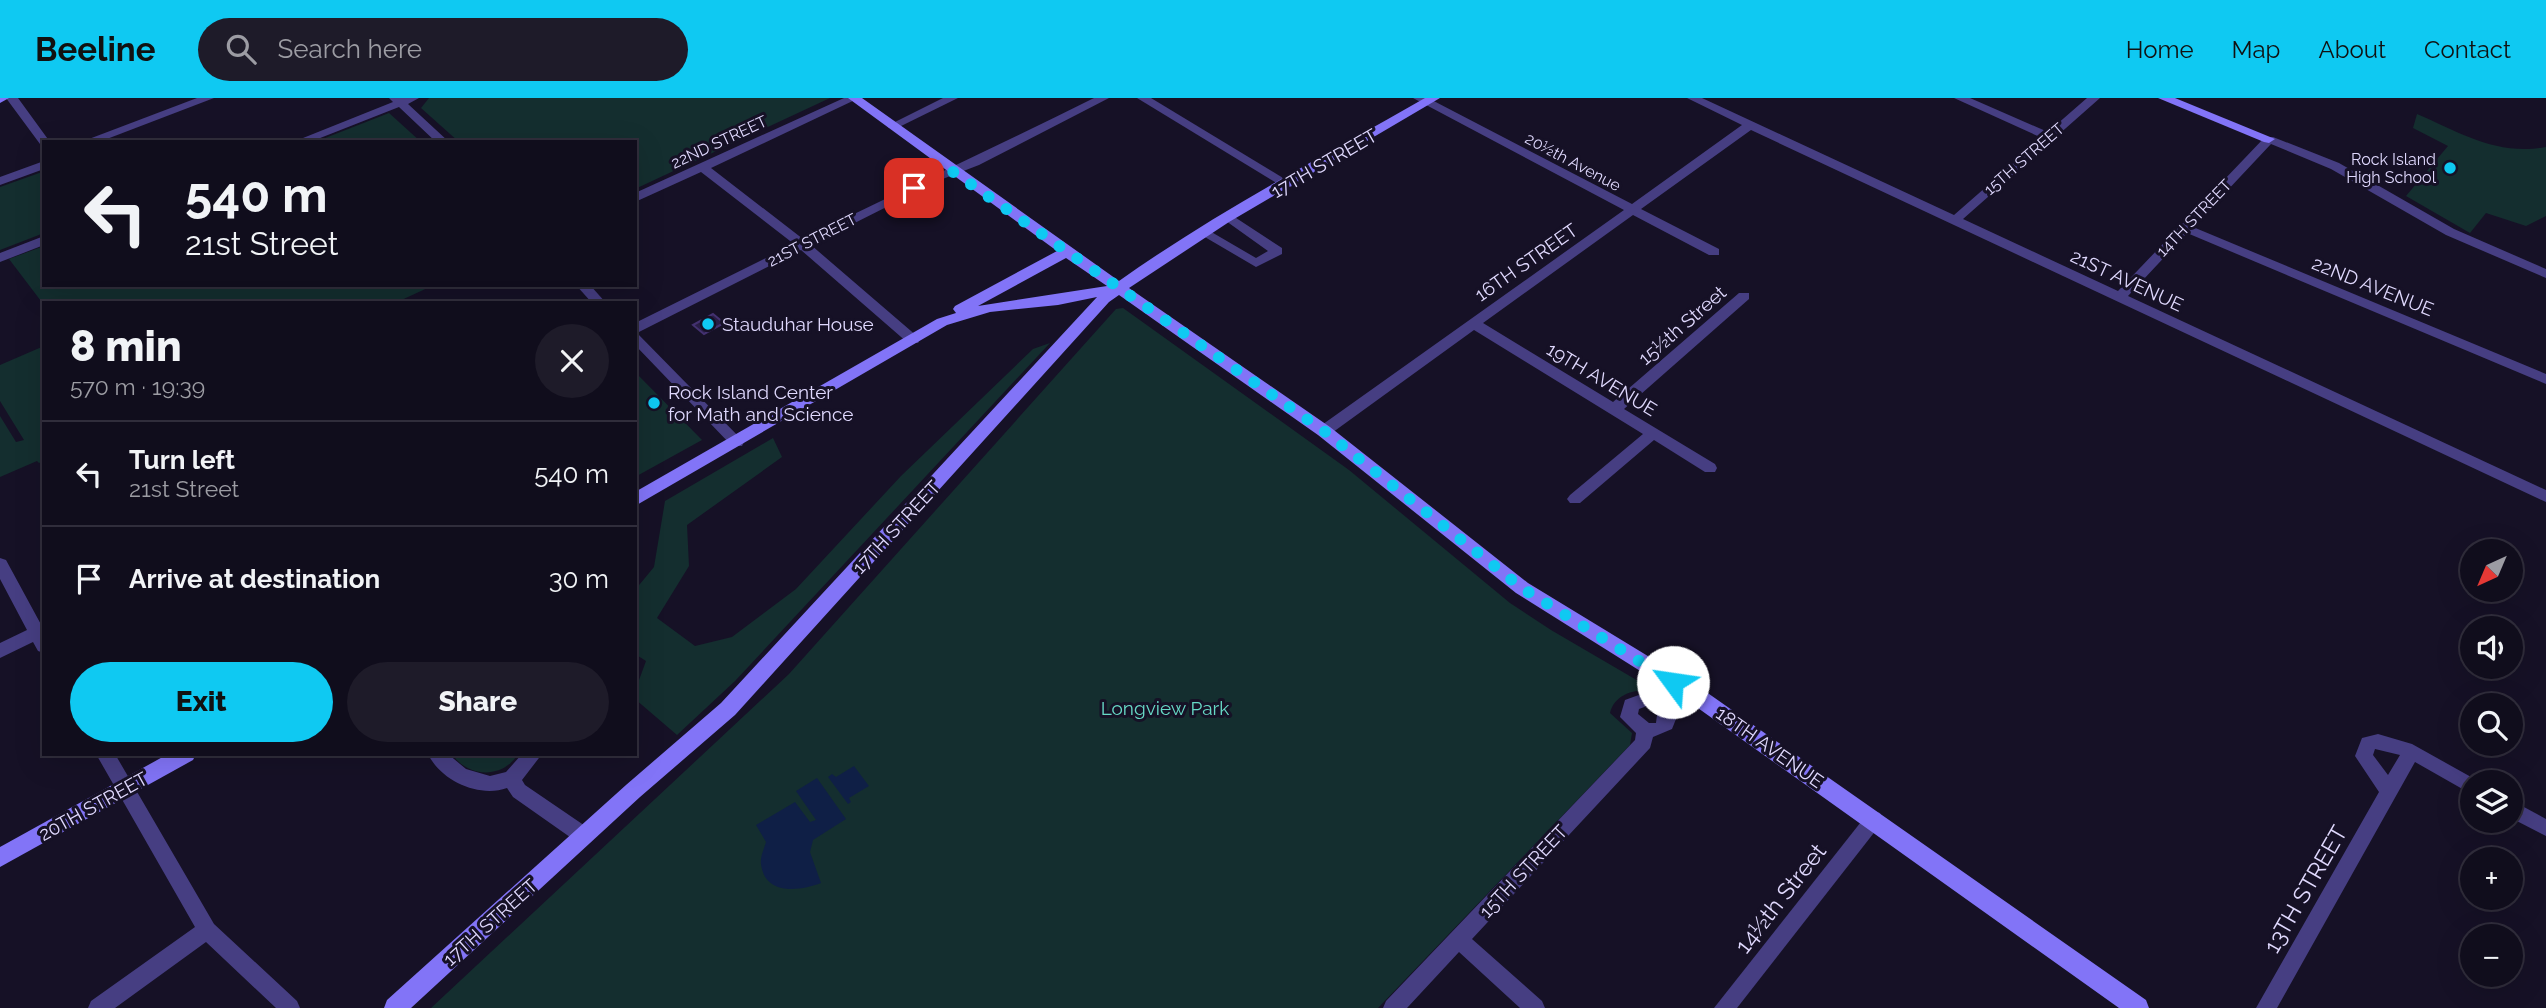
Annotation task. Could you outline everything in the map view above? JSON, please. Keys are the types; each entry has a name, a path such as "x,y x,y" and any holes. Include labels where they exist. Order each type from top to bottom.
{"street":[{"path":"12,98 43,140"},
{"path":"92,140 208,98"},
{"path":"304,140 398,100 413,98"},
{"name":"18TH AVENUE","path":"854,98 952,171 1324,431 1522,588 1695,695 1874,819 2136,1007"},
{"name":"22ND STREET","path":"637,197 854,98"},
{"path":"892,126 952,98"},
{"name":"21ST STREET","path":"637,328 1103,98"},
{"path":"1143,98 1287,184"},
{"name":"21ST AVENUE","path":"1693,98 2546,496"},
{"path":"1960,98 2050,137"},
{"name":"15TH STREET","path":"1954,221 2094,98"},
{"path":"2165,98 2335,166 2450,232 2546,274"},
{"name":"17TH STREET","path":"395,1008 583,836 728,709 1104,299 1204,233 1427,99"},
{"name":"20½th Avenue","path":"1427,99 1631,211 1714,253"},
{"path":"398,100 441,140"},
{"name":"16TH STREET","path":"1324,431 1750,125"},
{"name":"14TH STREET","path":"2119,298 2269,139"},
{"path":"0,181 42,166"},
{"path":"702,167 803,245 913,340"},
{"path":"1204,233 1256,263 1277,251 1230,218"},
{"name":"22ND AVENUE","path":"2185,228 2546,379"},
{"path":"0,258 42,241"},
{"path":"637,499 913,340 969,303 1028,275 1068,251"},
{"path":"584,287 598,301"},
{"path":"942,322 989,307 1058,300 1119,288"},
{"name":"15½th Street","path":"1613,410 1744,296"},
{"name":"19TH AVENUE","path":"1473,323 1710,468"},
{"path":"637,339 737,442"},
{"path":"1575,499 1653,433"},
{"path":"0,564 40,640 0,651"},
{"name":"15TH STREET","path":"1393,1008 1644,743 1645,730"},
{"path":"2388,793 2384,783 2366,762 2364,749 2368,743 2381,740 2411,752 2460,780"},
{"name":"13TH STREET","path":"2266,1008 2411,752"},
{"path":"107,756 207,930 290,1008"},
{"name":"20TH STREET","path":"0,858 183,756"},
{"path":"439,756 444,765 472,780 497,783 510,778 531,756"},
{"path":"510,778 519,791 583,836"},
{"path":"2523,815 2546,828"},
{"name":"14½th Street","path":"1724,1008 1874,819"},
{"path":"98,1008 207,930"},
{"path":"1459,940 1535,1008"}],"green space":[{"path":"429,98 830,98 637,188 637,140 457,140 421,108"},
{"path":"389,113 419,140 320,140"},
{"path":"2417,114 2495,146 2528,149 2546,147 2546,216 2526,226 2486,213 2470,233 2406,196 2448,146 2413,128"},
{"path":"42,172 42,234 0,250 0,187"},
{"path":"42,247 42,287 430,287 399,301 42,302 9,259"},
{"name":"Longview Park","path":"1123,308 1349,470 1510,603 1640,682 1647,690 1635,691 1619,698 1610,713 1632,733 1630,745 1378,1008 431,1008 789,674 1116,309"},
{"path":"1050,343 735,681 677,735 637,701 637,686 646,661 637,655 637,588 654,567 665,501 773,438 782,457 687,525 689,566 657,618 695,646 732,637 796,589 901,476 1033,349"},
{"path":"42,347 42,462 37,461 0,477 0,416 16,442 24,440 0,401 0,365"},
{"name":"Rock Island Center for Math and Science","path":"637,374 702,440 637,476"},
{"path":"454,756 516,756 504,768 495,771 476,771"}],"water":[{"path":"854,766 869,786 849,798 851,802 848,804 828,777 832,774 836,777"},
{"path":"817,778 846,819 813,840 810,852 821,883 794,889 776,886 769,882 764,874 761,861 766,842 756,825 795,802 810,822 816,820 796,791"}],"building":[{"name":"Stauduhar House","path":"713,314 724,323 704,334 693,325"}],"place":[{"name":"Rock Island High School","path":"2450,168"},
{"name":"Stauduhar House","path":"708,324"},
{"name":"Rock Island Center for Math and Science","path":"654,403"}],"route":[{"path":"914,188 952,171 1324,431 1522,588 1673,682"}]}
